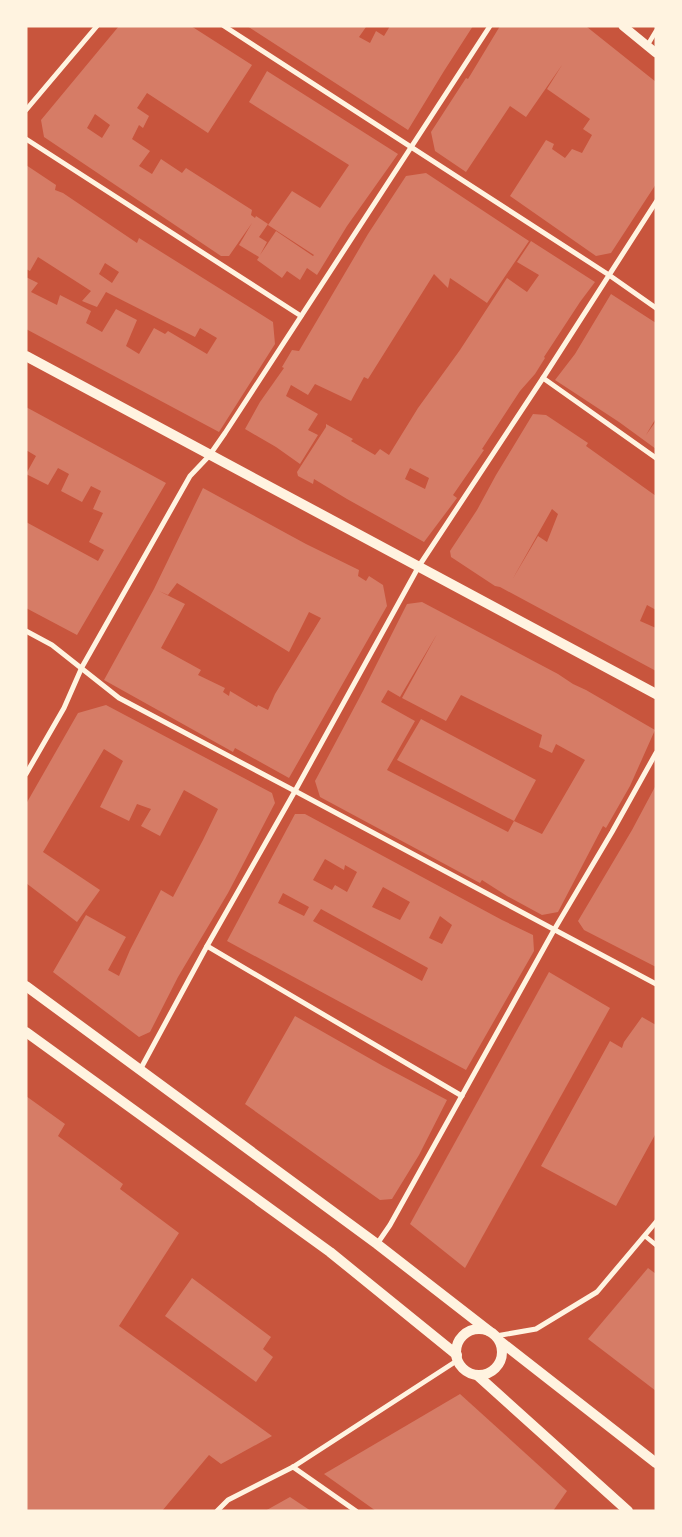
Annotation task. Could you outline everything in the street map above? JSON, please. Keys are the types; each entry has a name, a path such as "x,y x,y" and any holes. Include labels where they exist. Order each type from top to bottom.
{"main road":[{"path":"26,356 209,456 419,566 656,694"},
{"path":"26,986 377,1244 656,1463"},
{"path":"26,1032 330,1252 457,1357 463,1368 477,1374 485,1374 498,1365 502,1358 502,1350 496,1336 482,1329 474,1329 466,1332 458,1344 457,1357"},
{"path":"477,1374 628,1511"}],"street":[{"path":"26,110 97,26"},
{"path":"224,26 609,275 656,308"},
{"path":"26,774 64,708 82,667 190,476 209,456 225,433 490,26"},
{"path":"623,26 656,53"},
{"path":"647,46 656,31"},
{"path":"26,139 300,316"},
{"path":"140,1070 419,566 656,202"},
{"path":"543,378 656,458"},
{"path":"26,631 52,645 119,698 295,790 656,984"},
{"path":"377,1244 656,753"},
{"path":"207,946 462,1096"},
{"path":"496,1336 536,1329 597,1292 656,1222"},
{"path":"645,1236 656,1244"},
{"path":"217,1511 228,1500 293,1467 457,1357"},
{"path":"293,1467 356,1511"}],"building":[{"path":"119,26 191,26 252,65 208,133 147,93 137,108 149,116 143,128 139,125 132,139 150,151 139,166 152,174 161,159 182,173 186,168 252,210 251,215 268,224 259,237 267,242 260,255 276,231 314,255 268,225 292,191 320,208 349,165 249,102 267,71 398,154 347,226 317,275 307,268 300,280 287,271 282,278 257,260 259,257 239,245 252,223 229,256 221,256 44,137 41,120","holes":["95,114 110,125 102,138 87,128"]},
{"path":"247,26 365,26 359,37 370,43 376,31 384,36 390,26 473,26 408,130"},
{"path":"500,26 587,26 656,82 656,184 611,253 596,256 510,196 546,140 554,144 552,149 565,158 572,149 582,153 592,135 583,129 590,119 547,89 562,65 526,117 510,106 466,172 435,151 431,132 466,78 468,79"},
{"path":"26,165 56,185 55,190 63,193 137,243 139,238 273,322 275,344 219,432 26,329 26,277 38,283 31,292 57,305 60,295 91,311 86,323 102,332 116,309 137,320 126,346 139,354 154,328 165,334 168,331 207,354 217,338 200,328 195,337 106,292 97,307 82,301 91,291 38,257 30,271 26,269","holes":["105,263 119,272 112,283 99,274"]},
{"path":"426,173 529,241 487,303 450,278 448,288 434,274 368,379 364,377 351,401 315,384 308,395 291,385 286,396 318,414 308,430 318,435 300,464 245,429 260,402 284,368 282,367 292,350 299,351 368,234 406,176"},
{"path":"531,241 595,282 544,357 535,374 520,391 482,449 484,450 453,495 457,498 424,542 314,479 313,484 298,476 297,472 326,427 326,424 353,439 351,441 375,455 380,449 389,455 418,408 460,350 507,278 527,292 539,275 517,262","holes":["410,468 429,478 425,489 405,479"]},
{"path":"611,294 656,323 656,418 646,435 656,421 656,449 555,380 575,354"},
{"path":"26,407 166,483 77,635 26,608 26,522 98,561 104,550 89,542 103,513 93,509 101,491 91,486 82,502 61,491 69,474 58,468 48,485 26,474 36,456 26,450"},
{"path":"533,414 546,415 588,443 586,446 656,496 656,610 647,605 640,621 656,628 656,671 495,586 451,557 450,551 477,510","holes":["552,509 558,514 547,542 538,536 512,580"]},
{"path":"203,488 306,544 359,570 358,576 366,581 369,576 383,585 387,606 289,778 235,748 233,752 104,680 154,589","holes":["177,583 289,652 309,612 321,618 275,694 268,710 258,705 257,707 230,691 229,696 223,692 225,688 198,675 201,670 161,648 185,604 159,591 168,595"]},
{"path":"422,602 558,674 655,730 630,786 606,828 603,826 558,912 542,915 482,880 480,883 320,797 315,781 407,604","holes":["437,634 402,698 446,721 461,695 542,735 539,747 552,753 556,744 585,760 542,834 514,821 508,832 387,770 415,721 381,702 388,690 400,697"]},
{"path":"106,705 272,793 275,803 228,893 178,977 150,1032 139,1037 53,972 86,915 126,937 108,970 119,976 130,950 161,890 173,897 218,809 184,790 160,836 141,826 151,809 137,804 129,821 100,807 123,761 104,749 43,852 100,890 77,922 26,883 26,804 78,713"},
{"path":"421,719 536,780 514,821 397,760"},
{"path":"656,785 656,967 584,930 578,921 632,830"},
{"path":"295,814 305,814 533,935 534,951 466,1070 227,941","holes":["325,859 344,870 345,865 357,872 347,892 335,885 332,890 313,880","383,887 410,902 400,920 372,907","283,893 309,907 304,916 278,903","321,909 428,968 422,981 313,921","440,916 452,925 442,944 429,938"]},
{"path":"549,972 610,1008 465,1268 410,1224"},
{"path":"295,1016 447,1100 419,1155 392,1199 380,1200 245,1104"},
{"path":"642,1017 656,1025 656,1133 616,1206 541,1166 610,1041 622,1048 624,1042"},
{"path":"26,1096 65,1124 58,1136 123,1184 120,1189 179,1233 119,1326 272,1436 221,1464 209,1455 162,1511 26,1511"},
{"path":"648,1268 656,1274 656,1391 588,1339"},
{"path":"192,1278 271,1337 263,1349 273,1357 256,1382 165,1316"},
{"path":"460,1394 567,1491 553,1511 376,1511 324,1474"},
{"path":"290,1497 311,1511 265,1511"}]}
